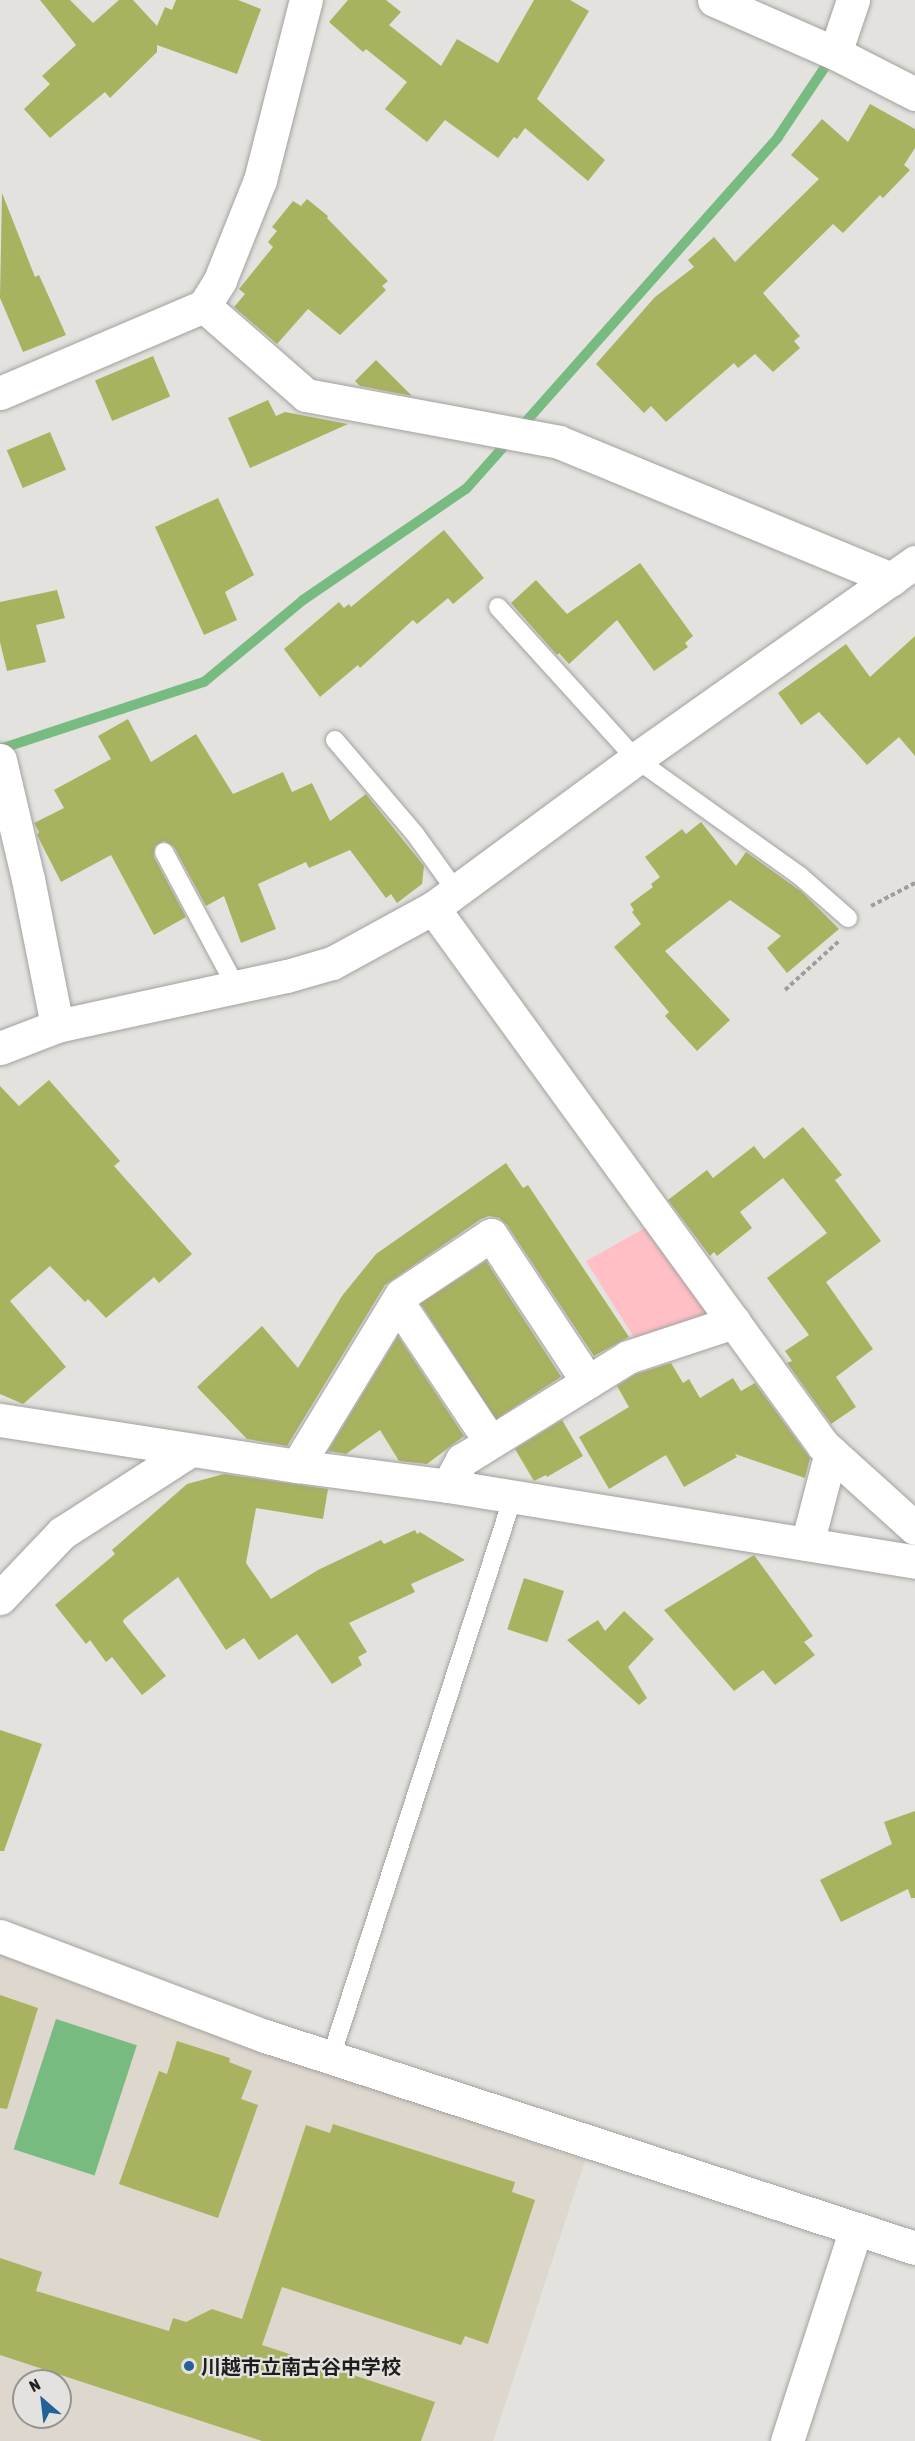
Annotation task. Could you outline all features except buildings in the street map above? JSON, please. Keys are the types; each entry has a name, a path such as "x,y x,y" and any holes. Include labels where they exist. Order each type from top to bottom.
{"street":[{"path":"0,393 204,306 220,280 261,180 306,0"},
{"path":"714,0 835,53 915,94"},
{"path":"835,53 853,0"},
{"path":"204,306 306,395 559,442 903,570"},
{"path":"0,1048 57,1026 236,987 332,963 444,899 636,759 903,570"},
{"path":"0,760 28,879 57,1026"},
{"path":"444,899 734,1322 823,1445 915,1528"},
{"path":"297,1466 398,1304 401,1295 491,1235 588,1382"},
{"path":"398,1304 490,1441"},
{"path":"448,1486 462,1460 628,1357 734,1322"},
{"path":"0,1420 297,1466 448,1486 915,1562"},
{"path":"0,1598 62,1533 191,1450"},
{"path":"807,1544 831,1452"},
{"path":"0,1936 265,2036 915,2248"},
{"path":"787,2441 856,2229"}],"lane":[{"path":"498,607 636,759 800,876 848,918"},
{"path":"335,740 415,834 444,899"},
{"path":"164,852 236,987"},
{"path":"331,2057 513,1497"}],"path":[{"path":"785,990 844,936 848,918 915,883"}],"shaded area":[{"path":"654,1223 717,1317 640,1347 586,1261"},
{"path":"0,1954 585,2161 493,2441 0,2441"},
{"path":"56,2019 137,2045 95,2176 14,2149"}],"waterway":[{"path":"0,749 204,682 303,600 466,489 778,137 833,55"}],"place":[{"name":"川越市立南古谷中学校","path":"189,2366"}]}
